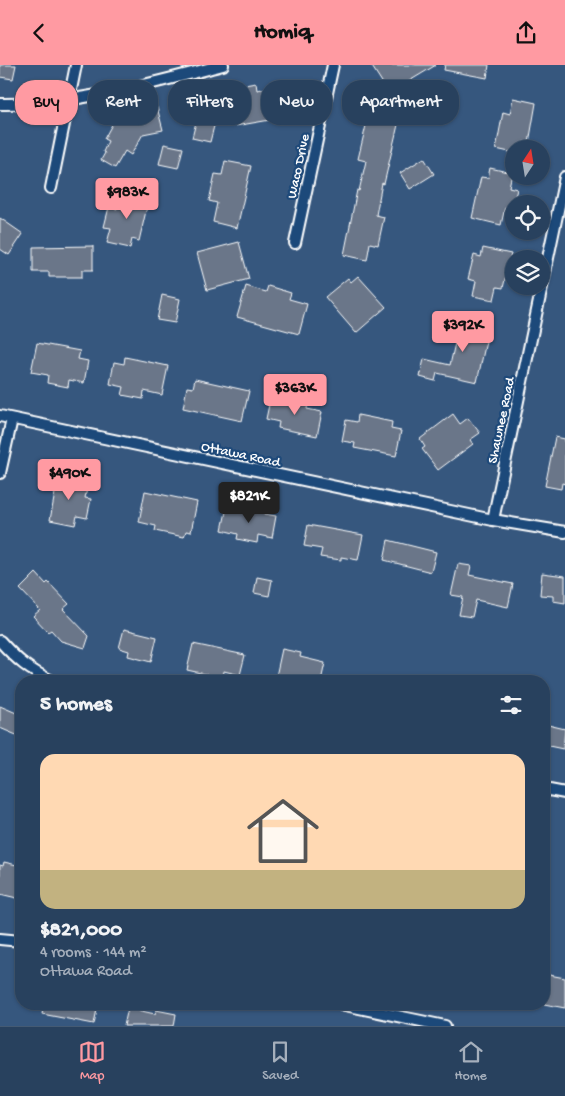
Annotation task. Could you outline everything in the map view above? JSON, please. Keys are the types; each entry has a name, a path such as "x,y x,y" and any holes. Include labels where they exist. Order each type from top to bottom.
{"street":[{"path":"73,80 76,65"},
{"path":"78,97 138,87 222,65"},
{"name":"Waco Drive","path":"295,243 333,65"},
{"path":"0,104 15,103"},
{"path":"51,188 64,125"},
{"name":"Shawnee Road","path":"493,520 565,177"},
{"name":"Ottawa Road","path":"0,417 493,520 565,532"},
{"path":"0,473 12,419"},
{"path":"0,641 14,657 39,675"},
{"path":"550,790 565,793"},
{"path":"0,939 15,940"},
{"path":"369,1010 445,1026"}],"building":[{"path":"0,65 16,65 13,79 0,77"},
{"path":"371,65 436,65 411,80 381,80"},
{"path":"445,65 489,65 487,78 444,70"},
{"path":"256,83 257,90 261,89 261,122 251,123 251,84"},
{"path":"513,98 536,103 530,140 505,140 505,151 496,149 503,112 510,114"},
{"path":"158,111 163,130 143,134 131,155 125,151 115,168 101,160 108,141 104,139 112,125 158,125"},
{"path":"195,125 219,125 214,126 210,142 192,138"},
{"path":"366,125 398,125 384,184 382,183 376,215 384,217 378,245 370,243 367,260 344,255 357,190 359,191 366,161 358,159"},
{"path":"164,144 183,148 178,168 159,164"},
{"path":"424,158 434,174 410,189 400,173"},
{"path":"225,161 251,166 237,228 213,222 217,203 209,201 215,174 222,175"},
{"path":"490,168 505,171 505,185 517,189 516,195 505,195 505,207 501,225 472,218 481,177 488,178"},
{"path":"121,191 149,198 139,241 132,239 130,248 107,243 111,228 104,227 109,207 117,209"},
{"path":"0,218 23,234 9,255 0,249"},
{"path":"239,242 249,279 207,290 197,253"},
{"path":"93,246 93,270 82,270 82,277 49,277 49,272 33,272 33,247"},
{"path":"483,248 505,253 505,280 503,288 497,287 494,300 473,296 476,281 468,279 474,255 481,257"},
{"path":"358,276 386,307 356,333 325,297 348,278 351,282"},
{"path":"246,286 266,292 268,286 291,293 289,299 307,304 299,334 237,317"},
{"path":"162,295 180,299 175,323 157,320"},
{"path":"468,314 491,319 477,382 437,373 435,381 420,377 424,359 450,365 458,330 465,331"},
{"path":"37,343 80,351 78,359 88,361 84,383 69,380 68,387 47,383 48,375 31,372"},
{"path":"125,357 168,366 162,395 144,391 143,399 122,395 124,387 110,384 114,362 124,364"},
{"path":"195,379 249,391 242,421 183,408 187,387 193,388"},
{"path":"283,396 308,402 307,409 322,412 317,436 278,428 279,422 266,419 270,400 282,402"},
{"path":"453,414 460,424 468,418 480,433 470,440 473,444 438,470 422,449 425,447 420,439"},
{"path":"358,415 392,422 391,429 401,431 396,456 354,448 355,443 342,441 346,420 357,422"},
{"path":"555,437 565,439 565,484 562,483 561,489 545,486"},
{"path":"54,477 88,484 85,498 91,499 87,518 77,516 75,525 50,520 55,493 50,492"},
{"path":"145,491 197,502 191,532 186,531 184,537 155,531 156,526 139,522"},
{"path":"250,506 265,509 264,514 276,516 272,538 258,535 257,543 237,539 238,534 222,530 227,507 248,512"},
{"path":"308,525 363,535 358,560 341,557 341,560 320,557 322,549 304,546"},
{"path":"388,540 436,552 431,572 384,560"},
{"path":"458,564 471,566 469,575 513,584 508,607 476,600 472,617 459,615 463,597 451,595"},
{"path":"36,573 46,584 48,582 69,604 63,609 89,636 85,648 61,641 51,630 48,632 33,616 40,610 20,589"},
{"path":"542,573 565,576 565,603 553,601 553,596 540,595"},
{"path":"257,577 272,580 269,596 254,593"},
{"path":"124,629 157,637 151,662 128,656 129,651 119,648"},
{"path":"193,644 245,655 240,675 224,671 223,675 210,675 187,670"},
{"path":"282,649 301,653 300,657 325,663 322,675 276,675"},
{"path":"0,706 15,712 15,734 0,728"},
{"path":"550,725 565,729 563,749 550,746"},
{"path":"4,862 15,865 15,898 0,894 0,865 3,866"},
{"path":"550,975 565,978 565,1008 550,1005"},
{"path":"43,1010 97,1010 94,1024 42,1014"},
{"path":"128,1010 155,1014 156,1010 176,1014 174,1026 124,1026"}]}
